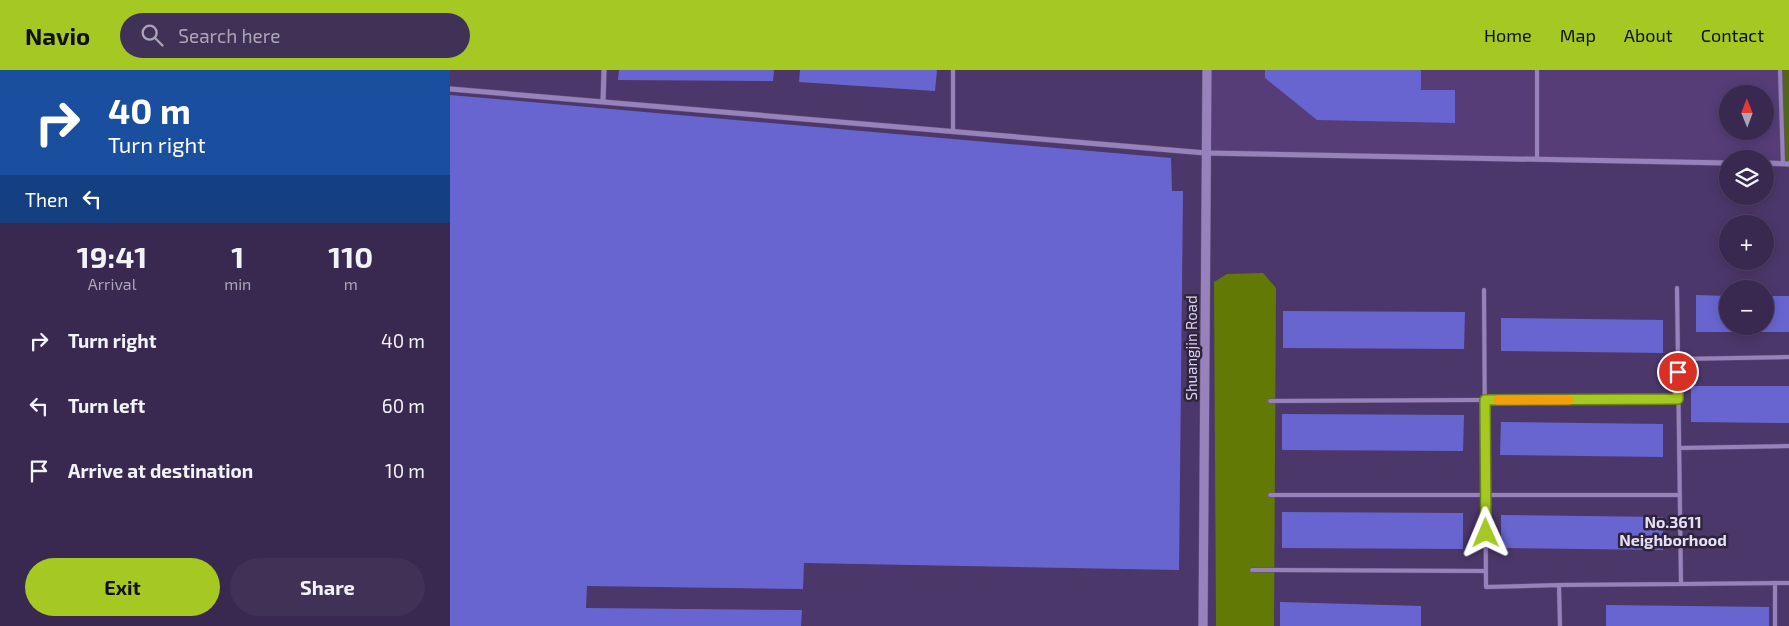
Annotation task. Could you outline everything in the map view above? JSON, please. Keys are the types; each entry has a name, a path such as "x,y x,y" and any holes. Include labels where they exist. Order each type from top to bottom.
{"street":[{"path":"603,102 604,70"},
{"name":"Shuangjin Road","path":"1203,626 1206,70"},
{"path":"450,89 1206,153 1719,162"}],"lane":[{"path":"953,70 953,132"},
{"path":"1537,70 1537,159"},
{"path":"1780,70 1786,164"},
{"path":"1677,288 1681,584"},
{"path":"1484,290 1486,587 1789,584"},
{"path":"1678,359 1789,357"},
{"path":"1270,401 1678,399"},
{"path":"1679,448 1789,446"},
{"path":"1270,495 1680,495"},
{"path":"1252,570 1486,571"},
{"path":"1775,584 1775,626"},
{"path":"1559,585 1560,626"}],"shaded area":[{"path":"1207,70 1780,70 1783,164 1774,164 1774,150 1719,150 1719,163 1206,153"}],"green space":[{"path":"1780,70 1789,70 1789,164 1783,164"},
{"path":"1263,273 1276,288 1274,626 1216,626 1214,282 1227,274"}],"building":[{"path":"619,70 774,70 773,81 618,80"},
{"path":"800,70 937,70 935,91 799,82"},
{"path":"1265,70 1421,70 1421,90 1455,90 1455,123 1317,120 1265,78"},
{"path":"450,95 1171,158 1172,191 1183,191 1179,570 804,563 803,589 587,586 586,608 802,610 801,626 450,626"},
{"path":"1696,295 1719,296 1719,332 1696,332"},
{"path":"1774,296 1789,296 1789,332 1774,332"},
{"path":"1283,311 1465,312 1464,349 1283,348"},
{"path":"1501,318 1663,320 1663,353 1501,351"},
{"path":"1691,386 1789,386 1789,423 1691,422"},
{"path":"1282,414 1464,415 1463,451 1282,450"},
{"path":"1501,422 1663,424 1663,457 1500,455"},
{"path":"1282,512 1463,513 1463,549 1282,548"},
{"path":"1501,515 1663,517 1663,550 1501,548"},
{"path":"1280,602 1421,606 1421,626 1280,626"},
{"path":"1606,605 1769,607 1769,626 1606,626"}],"slow traffic":[{"path":"1498,400 1569,400"}],"district":[{"name":"No.3611 Neighborhood","path":"1673,530"}],"route":[{"path":"1486,533 1485,400 1678,399 1678,372"}]}
